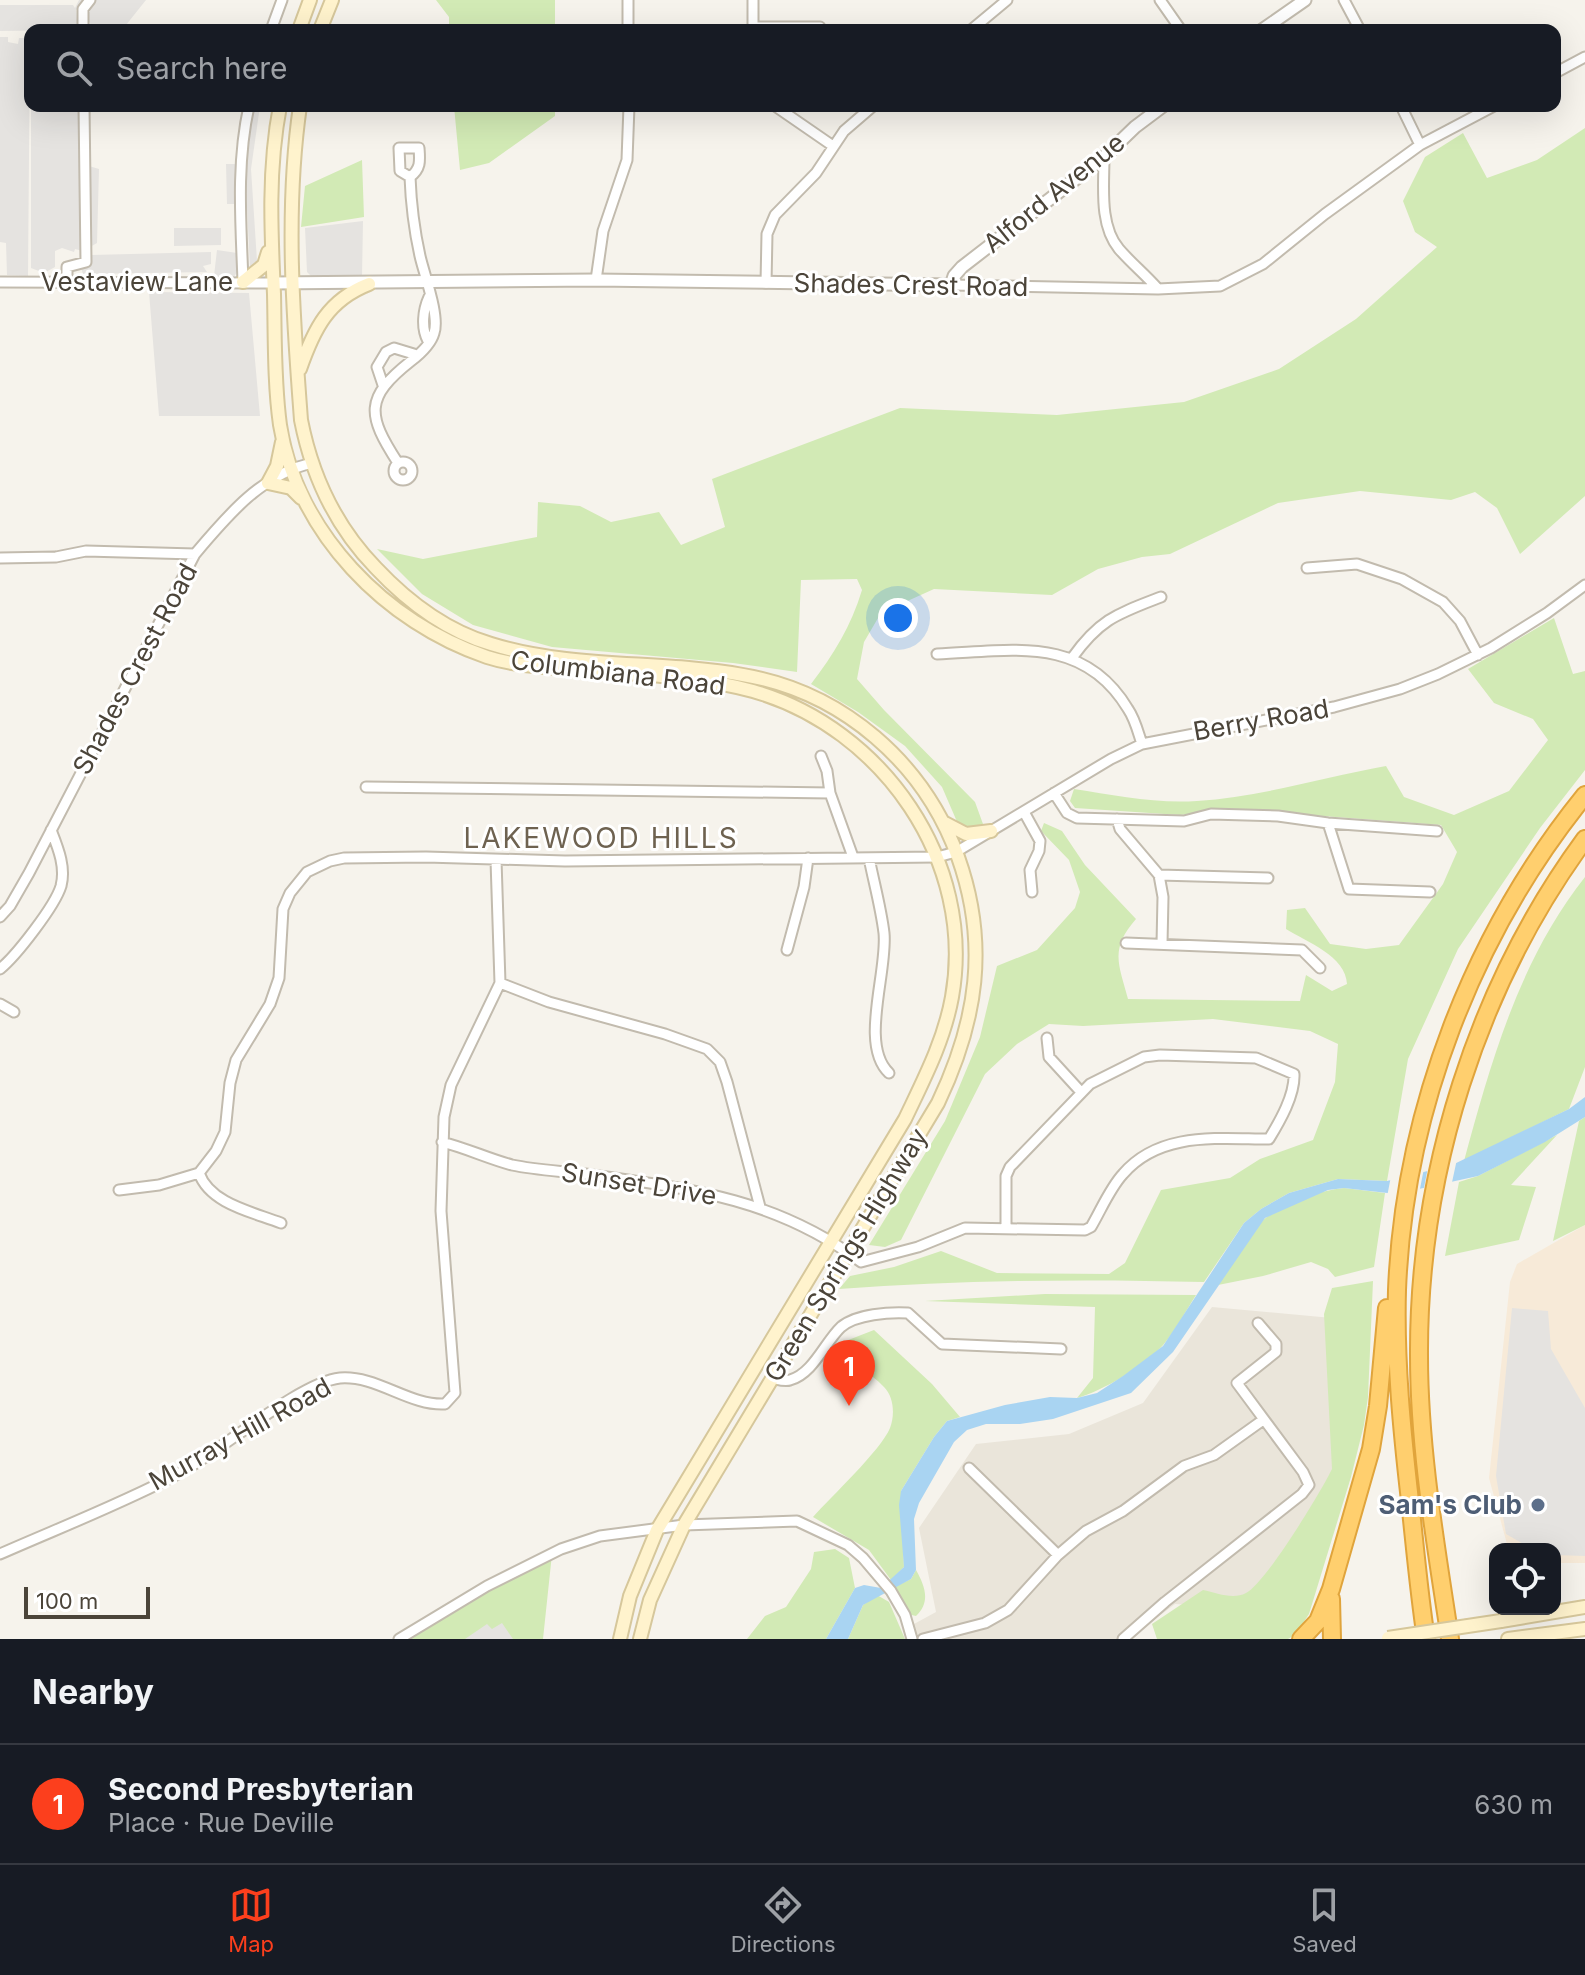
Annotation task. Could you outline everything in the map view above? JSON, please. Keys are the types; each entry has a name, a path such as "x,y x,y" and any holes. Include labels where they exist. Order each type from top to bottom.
{"highway":[{"path":"1301,1639 1318,1621 1331,1589 1371,1449 1413,1165 1437,1074 1464,993 1510,901 1585,795"},
{"path":"1450,1639 1420,1391 1422,1279 1438,1174 1468,1066 1514,957 1541,907 1585,839"},
{"path":"1393,1290 1399,1402 1426,1639"},
{"path":"1434,1521 1461,1639"},
{"path":"1331,1589 1332,1639"}],"main road":[{"path":"303,24 310,0"},
{"path":"322,24 332,0"},
{"name":"Columbiana Road","path":"279,112 271,186 273,283 283,435 291,468 305,501 349,566 387,603 440,638 490,658 528,666 760,678 828,705 854,720 901,761 944,823 956,852"},
{"name":"Columbiana Road","path":"299,112 292,187 301,420 307,449 327,500 359,551 402,596 455,629 490,644 588,661 722,678 792,705 853,743 875,763 904,796 923,825 937,857"},
{"path":"271,186 292,187"},
{"path":"243,282 264,265 272,242"},
{"path":"298,376 312,337 330,309 344,295 369,284"},
{"path":"283,435 277,466 268,483 291,488 305,501"},
{"path":"944,823 966,834 991,831"},
{"name":"Green Springs Highway","path":"640,1639 650,1600 684,1525 938,1103 955,1067 967,1030 976,982 975,927 967,882 956,852"},
{"name":"Green Springs Highway","path":"620,1639 630,1596 657,1530 905,1119 936,1056 952,998 956,959 945,881 937,857"},
{"path":"1383,1638 1585,1607"},
{"path":"1508,1639 1585,1629"}],"street":[{"path":"83,24 83,9 90,0"},
{"path":"273,24 282,0"},
{"path":"628,0 628,24"},
{"path":"753,0 753,24"},
{"path":"978,24 1007,0"},
{"path":"1160,0 1177,24"},
{"path":"1271,24 1305,0"},
{"path":"1344,0 1357,24"},
{"path":"1561,70 1585,57"},
{"path":"67,283 67,267 86,262 84,112"},
{"path":"243,282 240,175 248,112"},
{"path":"596,280 603,231 627,160 629,112"},
{"path":"784,112 833,146"},
{"path":"766,283 767,234 775,215 816,173 833,146 865,112"},
{"name":"Alford Avenue","path":"951,285 962,267 1104,157 1155,112"},
{"path":"1404,112 1420,145"},
{"name":"Shades Crest Road","path":"273,283 596,280 1158,289 1220,286 1263,264 1420,145 1483,112"},
{"path":"1104,157 1104,206 1109,229 1117,247 1158,289"},
{"path":"398,463 376,425 376,402 383,385 425,349 434,335 434,308 413,221 410,177"},
{"name":"Vestaview Lane","path":"0,282 273,283"},
{"path":"383,385 377,367 386,352 394,348 417,355"},
{"name":"Shades Crest Road","path":"0,917 10,906 51,830 195,554 233,508 291,468 312,463"},
{"path":"0,558 56,557 86,551 195,554"},
{"path":"1307,568 1357,564 1402,579 1443,602 1467,631 1478,655"},
{"name":"Berry Road","path":"199,1173 216,1151 225,1132 230,1083 236,1060 270,1004 279,978 283,909 290,893 307,872 344,858 736,861 937,857 956,852 1142,744 1356,702 1426,679 1524,629 1585,585"},
{"path":"1072,658 1089,635 1111,617 1161,597"},
{"path":"937,654 1031,650 1072,658 1099,675 1118,694 1131,712 1142,744"},
{"path":"821,756 830,793 853,857"},
{"path":"366,787 830,793"},
{"path":"1054,793 1064,810 1072,816 1184,821 1211,814 1278,816 1437,831"},
{"path":"1024,812 1040,841 1030,870 1032,892"},
{"path":"1117,819 1120,829 1159,875 1163,897 1162,944"},
{"path":"1328,823 1349,889 1430,892"},
{"path":"0,969 29,939 61,887 61,857 51,830"},
{"path":"787,950 804,887 808,858"},
{"path":"869,858 884,933 876,1025 877,1052 881,1065 889,1073"},
{"path":"442,1142 451,1085 500,983 496,860"},
{"path":"1159,875 1268,878"},
{"path":"1126,943 1302,950 1320,968"},
{"path":"500,983 549,1002 665,1034 707,1049 720,1062 727,1082 760,1207"},
{"path":"0,1004 14,1012"},
{"path":"1047,1038 1049,1057 1081,1092"},
{"path":"848,1253 861,1262 918,1247 965,1228 1085,1230 1091,1227 1123,1173 1172,1142 1269,1139 1294,1084 1294,1074 1256,1058 1160,1055 1144,1057 1090,1084 1010,1167 1006,1176 1006,1227"},
{"name":"Sunset Drive","path":"442,1142 511,1164 699,1192 760,1207 830,1240 848,1253"},
{"name":"Murray Hill Road","path":"0,1554 179,1473 291,1400 326,1381 355,1379 431,1405 445,1404 455,1393 441,1211 442,1142"},
{"path":"119,1190 159,1185 199,1173 203,1185 220,1200 281,1223"},
{"path":"771,1378 788,1381 803,1373 842,1326 852,1320 897,1312 908,1313 942,1344 1061,1349"},
{"path":"1123,1639 1302,1494 1309,1485 1303,1472 1237,1383 1276,1352 1276,1344 1258,1323"},
{"path":"923,1639 985,1623 1008,1610 1058,1555 1086,1531 1123,1511 1184,1466 1214,1455 1263,1420"},
{"path":"969,1468 1058,1555"},
{"path":"399,1639 475,1593 561,1549 600,1536 684,1525 797,1521 848,1545 877,1573 896,1598 912,1639"}],"shaded area":[{"path":"79,0 146,0 127,24 90,24 76,9 77,24 24,24 24,31 0,31 0,5 73,5 75,8"},
{"path":"0,37 8,37 8,42 18,44 19,38 24,38 24,112 29,112 28,276 7,275 6,243 0,242"},
{"path":"31,112 89,112 89,166 99,169 97,243 83,251 62,248 55,251 55,267 44,273 31,268"},
{"path":"251,112 259,112 251,169 257,261 250,268 245,166"},
{"path":"226,164 235,164 235,204 227,204"},
{"path":"363,221 362,277 312,277 307,272 305,228"},
{"path":"174,228 221,228 221,245 174,246"},
{"path":"217,250 237,253 238,270 234,277 214,276"},
{"path":"211,252 211,264 203,266 207,272 83,274 81,268 91,255"},
{"path":"149,292 249,293 260,416 159,416"},
{"path":"1585,1225 1585,1563 1561,1563 1561,1543 1507,1543 1489,1478 1510,1282 1517,1264"},
{"path":"1212,1307 1332,1318 1335,1479 1255,1609 1175,1604 1129,1639 913,1639 914,1624 936,1612 919,1528 976,1444 1069,1434 1143,1403"},
{"path":"1512,1308 1548,1311 1551,1349 1585,1408 1585,1556 1561,1555 1561,1543 1522,1543 1506,1534 1496,1476"},
{"path":"502,1623 513,1639 465,1639 487,1624 492,1629"}],"green space":[{"path":"436,0 555,0 555,24 449,24 449,17"},
{"path":"455,112 555,112 555,116 489,163 460,170"},
{"path":"1585,128 1585,496 1520,554 1497,508 1475,492 1451,500 1360,491 1278,503 1170,554 1142,557 1098,569 1052,595 934,589 881,613 864,642 857,679 975,802 983,824 974,829 958,824 942,787 905,746 858,712 811,684 853,616 862,590 857,579 801,580 797,672 733,663 552,647 473,625 422,594 377,549 423,559 537,537 538,502 580,506 611,522 659,512 681,545 725,527 712,479 900,408 1057,415 1184,402 1279,369 1356,319 1437,247 1415,232 1403,201 1425,157 1463,133 1487,178 1537,160"},
{"path":"362,160 364,217 301,227 305,186"},
{"path":"1554,618 1573,674 1585,671 1585,770 1540,828 1458,949 1408,1059 1387,1181 1338,1179 1289,1193 1244,1223 1204,1282 1022,1281 839,1289 850,1276 894,1267 941,1251 997,1273 1109,1274 1125,1263 1161,1190 1230,1178 1260,1159 1313,1140 1335,1082 1338,1044 1310,1031 1213,1019 1083,1026 1049,1024 1017,1044 985,1074 901,1240 885,1247 869,1245 945,1121 980,1037 997,966 1037,950 1075,908 1080,892 1069,860 1041,831 1044,823 1062,831 1085,865 1136,919 1122,939 1118,956 1128,999 1300,1001 1306,975 1332,991 1347,984 1340,965 1324,951 1286,929 1287,910 1305,908 1330,944 1366,949 1399,945 1443,884 1457,852 1441,825 1232,809 1180,815 1075,808 1070,801 1074,789 1151,800 1197,801 1269,791 1386,766 1404,797 1454,815 1509,791 1548,740 1533,719 1494,703 1468,669"},
{"path":"1585,877 1585,1067 1569,1109 1464,1161 1510,1012 1542,942"},
{"path":"1585,1117 1585,1225 1553,1241 1579,1121"},
{"path":"1557,1135 1511,1185 1536,1187 1519,1240 1445,1256 1459,1182 1478,1176"},
{"path":"1344,1188 1385,1193 1374,1267 1335,1277 1328,1269 1311,1262 1218,1285 1267,1217 1304,1198"},
{"path":"1373,1281 1364,1425 1309,1614 1295,1635 1288,1639 1157,1639 1152,1624 1203,1590 1236,1596 1255,1586 1279,1556 1317,1497 1332,1469 1324,1314 1332,1288"},
{"path":"1045,1294 1196,1295 1173,1332 1156,1352 1124,1376 1077,1398 1093,1378 1095,1307 925,1301"},
{"path":"874,1330 932,1384 960,1417 947,1421 934,1437 901,1491 904,1567 891,1580 869,1550 813,1517 866,1461 890,1428 893,1406 884,1387 866,1372 830,1357 838,1344"},
{"path":"835,1549 849,1558 855,1588 826,1639 747,1639 765,1616 786,1607 811,1569 814,1552"},
{"path":"552,1554 543,1639 400,1639"},
{"path":"916,1570 925,1600 916,1616 907,1614 894,1587 911,1579"},
{"path":"877,1595 889,1602 905,1639 848,1639 863,1605"}],"water":[{"path":"1585,1097 1585,1117 1545,1142 1478,1176 1396,1194 1344,1188 1328,1190 1265,1218 1173,1352 1131,1393 1053,1419 1020,1424 986,1424 967,1430 954,1442 919,1503 914,1519 916,1570 911,1579 863,1605 848,1639 826,1639 855,1588 864,1585 881,1588 904,1567 899,1505 901,1491 947,1421 1005,1405 1097,1393 1123,1376 1163,1346 1244,1223 1289,1193 1338,1179 1387,1181 1452,1165 1569,1109"}],"pier":[{"path":"1457,1159 1451,1187 1423,1193 1428,1167"},
{"path":"1424,1168 1419,1194 1387,1197 1391,1176"}],"place":[{"name":"Second Presbyterian","path":"849,1406"},
{"name":"Sam's Club","path":"1538,1505"}],"district":[{"name":"LAKEWOOD HILLS","path":"601,838"}]}
